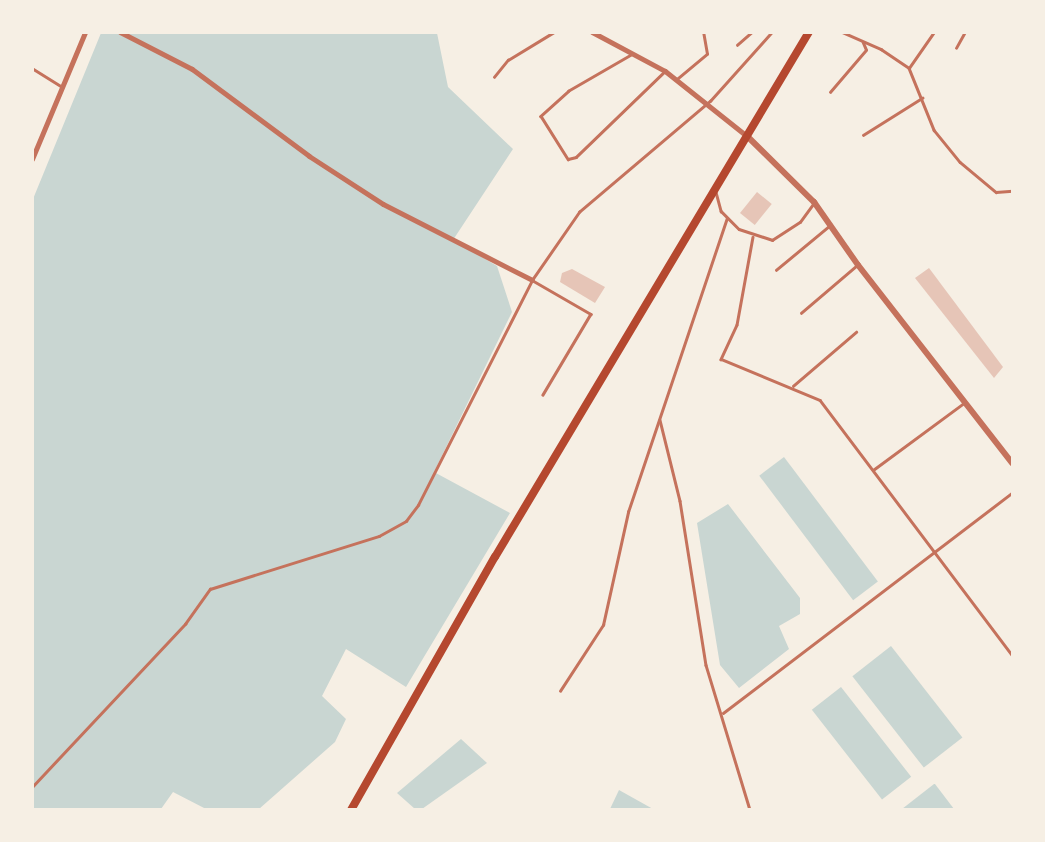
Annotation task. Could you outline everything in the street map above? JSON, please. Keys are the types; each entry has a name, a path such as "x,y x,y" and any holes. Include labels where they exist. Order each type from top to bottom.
{"main road":[{"path":"351,810 495,557 716,192 808,32"}],"street":[{"path":"32,158 85,32"},
{"path":"120,32 192,69 309,156 384,204 532,280"},
{"path":"592,32 665,71 748,137 814,202 858,265 1012,463"}],"lane":[{"path":"494,77 508,60 554,32"},
{"path":"676,80 707,54 704,32"},
{"path":"737,45 752,32"},
{"path":"32,787 184,624 210,589 379,536 406,521 418,505 532,280 586,204 706,104 772,32"},
{"path":"842,32 908,68 934,130 970,172 996,192 1012,192"},
{"path":"908,68 934,32"},
{"path":"956,48 965,32"},
{"path":"830,92 866,50 862,42"},
{"path":"634,53 569,91 541,116 568,159 576,157 665,71"},
{"path":"32,68 61,86"},
{"path":"863,135 922,98"},
{"path":"716,192 726,218 753,237 772,240 800,222 814,202"},
{"path":"560,691 603,625 628,512 726,218"},
{"path":"776,270 829,226"},
{"path":"753,237 737,325 721,359 820,400 1012,655"},
{"path":"801,313 858,265"},
{"path":"532,280 590,314 543,395"},
{"path":"792,387 856,332"},
{"path":"873,470 965,402"},
{"path":"660,418 680,501 706,665 723,713 750,810"},
{"path":"723,713 936,555 1012,493"}],"shaded area":[{"path":"101,33 437,33 448,87 513,149 453,240 497,266 512,312 434,472 510,513 406,687 346,649 322,696 346,719 335,742 259,809 206,809 173,792 161,809 33,810 33,199"},
{"path":"784,457 878,582 853,600 759,476"},
{"path":"728,504 800,598 800,614 779,626 789,649 739,688 720,665 697,523"},
{"path":"891,646 962,737 924,768 852,676"},
{"path":"841,687 911,777 882,800 812,710"},
{"path":"461,739 487,763 422,809 415,809 397,793"},
{"path":"934,784 954,809 902,809"},
{"path":"619,790 653,809 610,809"}],"building":[{"path":"757,192 772,204 755,225 740,213"},
{"path":"929,268 1003,367 994,378 915,278"},
{"path":"572,269 605,287 595,303 560,282 562,273"}]}
